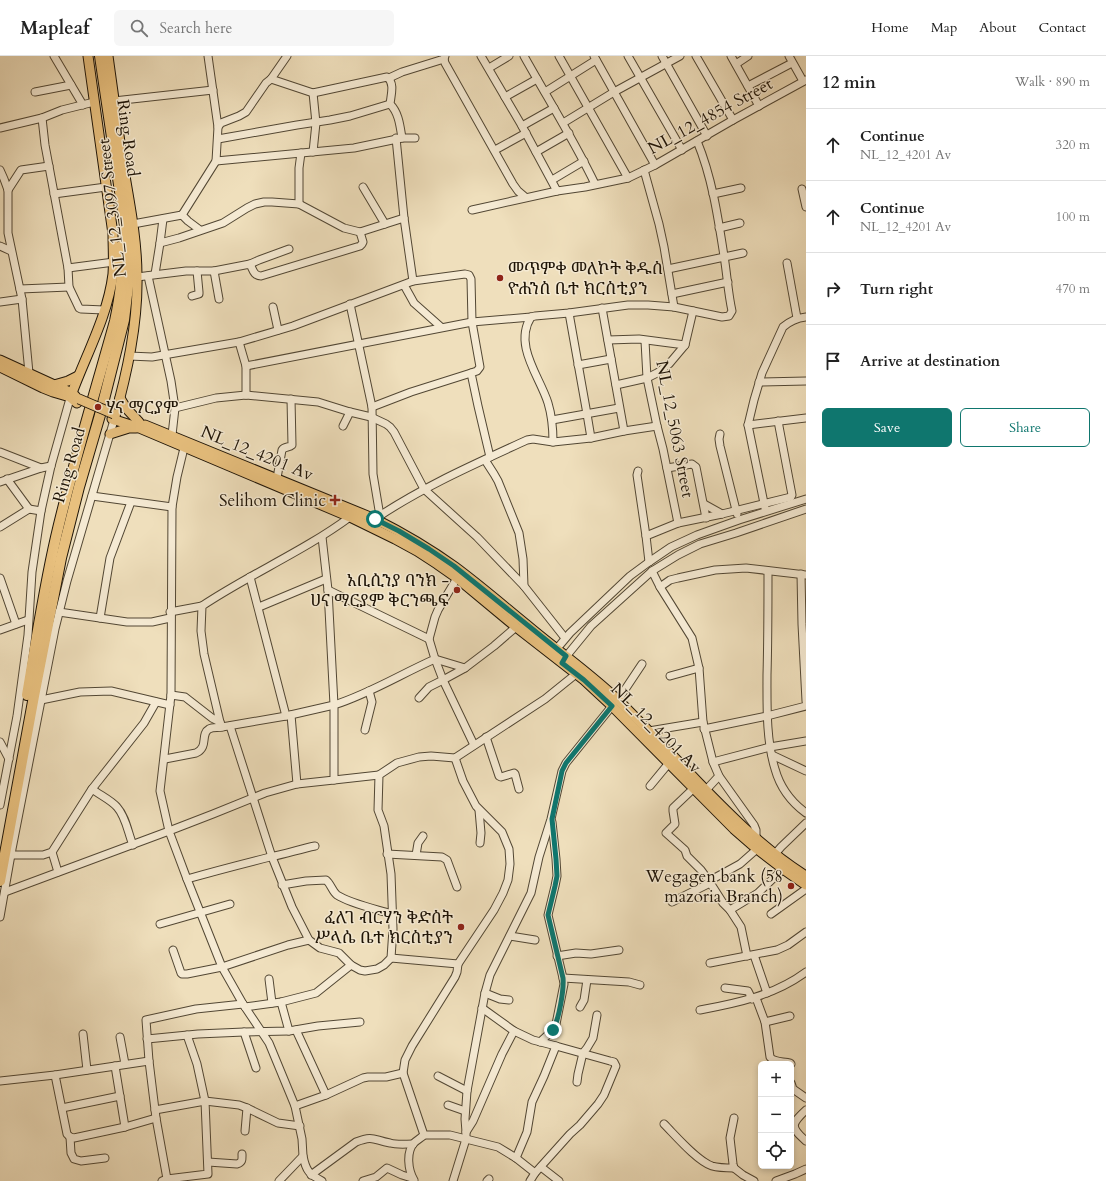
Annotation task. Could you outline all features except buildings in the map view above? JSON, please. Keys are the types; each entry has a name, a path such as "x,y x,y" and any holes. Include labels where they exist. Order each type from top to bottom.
{"highway":[{"name":"Ring Road","path":"0,844 46,585 56,538 72,473 120,299 122,279 120,241 94,56"},
{"name":"Ring Road","path":"0,881 61,558 119,342 128,296 129,262 127,239 100,56"}],"main road":[{"path":"75,398 78,376 104,310 111,283 114,262 113,234 88,56"},
{"name":"NL_12_3097 Street","path":"108,56 133,224 137,277 135,315 129,357 120,398 114,417"},
{"path":"0,360 54,385 75,398 114,417 138,425"},
{"path":"0,368 53,392 75,398"},
{"path":"54,385 68,382 78,376"},
{"path":"120,398 138,425"},
{"path":"110,434 138,425"},
{"name":"NL_12_4201 Av","path":"138,425 172,435 378,518 454,566 554,652"},
{"name":"NL_12_4201 Av","path":"138,425 184,448 350,517 417,551 457,578 516,627 564,659 577,664 615,703 669,763 734,828 757,849 806,885"},
{"name":"NL_12_4201 Av","path":"564,659 576,674 649,731 738,822 775,854 806,876"}],"street":[{"path":"54,56 83,104"},
{"path":"133,224 182,215 216,161 218,127 208,56"},
{"path":"218,127 221,123 246,112 287,56"},
{"path":"481,56 557,190"},
{"path":"489,68 509,56"},
{"path":"524,56 563,123 595,184"},
{"path":"559,56 628,178"},
{"path":"628,56 682,150"},
{"path":"662,56 707,136"},
{"path":"563,123 614,92 680,56"},
{"path":"696,56 733,120"},
{"path":"731,56 759,106"},
{"path":"736,64 748,56"},
{"path":"271,79 313,93 384,77 389,78 445,57 446,63 513,184 525,197"},
{"path":"545,92 571,76 595,58 655,165"},
{"path":"748,86 791,59 804,81"},
{"path":"389,78 392,85 390,104"},
{"path":"505,97 537,78"},
{"name":"NL_12_4854 Street","path":"472,210 557,190 628,178 655,165 804,81"},
{"path":"35,92 71,85"},
{"path":"114,102 213,90"},
{"path":"313,93 316,123 313,152"},
{"path":"0,128 42,118 62,110 94,102"},
{"path":"218,139 316,123 350,116 390,104"},
{"path":"390,104 394,107 399,121 404,218 413,281"},
{"path":"522,126 554,108"},
{"path":"42,118 49,166 68,268 69,287 79,308 104,310"},
{"path":"495,150 526,133"},
{"path":"536,152 568,133"},
{"path":"216,161 354,148 399,138 414,138"},
{"path":"246,366 472,322 531,317 628,305 674,307 726,317 730,315 732,311 724,256 713,194 704,158 697,141"},
{"path":"299,204 299,168 301,153"},
{"path":"552,180 584,161"},
{"path":"8,190 21,170 49,166"},
{"path":"0,170 8,190 8,233 22,299 29,373"},
{"path":"644,170 659,224 674,307"},
{"path":"54,194 106,187"},
{"path":"363,187 386,224"},
{"path":"713,194 741,188"},
{"path":"802,189 806,207"},
{"path":"160,243 223,223 255,204 272,202 299,204 344,228 360,232 404,218"},
{"path":"182,215 200,230"},
{"path":"163,219 160,243 152,275 165,355 171,381 174,408 172,435"},
{"path":"719,228 740,223"},
{"path":"250,264 255,274 261,276 360,246 363,242 360,232"},
{"path":"0,246 11,251"},
{"path":"137,277 198,271 214,271 250,264 289,249"},
{"path":"668,269 743,253"},
{"path":"68,268 114,262"},
{"path":"787,263 797,318"},
{"path":"192,296 199,294 198,271"},
{"path":"214,271 219,299"},
{"path":"129,357 146,358 239,342 293,326 413,281 465,274 469,276 471,279 472,322 480,366 476,371 471,373 411,392 372,407"},
{"path":"672,294 728,282"},
{"path":"404,285 414,302 441,327"},
{"path":"20,289 69,287"},
{"path":"0,302 22,299"},
{"path":"350,304 372,407 373,474 378,518 399,503 424,489 527,440 553,442 591,438 657,426"},
{"path":"273,307 278,330"},
{"path":"602,308 624,431"},
{"path":"616,385 648,378 669,364 685,345 693,311"},
{"path":"569,312 591,438"},
{"path":"531,317 528,322 526,332 527,354 534,374 547,401 552,420 553,442"},
{"path":"766,512 763,504 748,425 762,373 783,327 789,321 806,317"},
{"path":"608,340 639,339 645,341 685,345"},
{"name":"NL_12_5063 Street","path":"645,341 648,378 678,523"},
{"path":"239,342 246,366 246,395"},
{"path":"578,365 611,359"},
{"path":"471,373 487,458 498,480 517,527 521,545 524,586"},
{"path":"759,382 806,381"},
{"path":"174,408 216,398 246,395 318,402 371,417 390,427 424,489 477,538 524,586 565,638"},
{"path":"0,805 19,702 32,572 41,511 51,466 75,398"},
{"path":"277,478 282,450 292,445 291,399"},
{"path":"552,420 619,408"},
{"path":"343,426 350,412"},
{"path":"0,917 55,629 114,417"},
{"path":"748,425 806,418"},
{"path":"646,536 678,523 706,518 791,497 778,421"},
{"path":"720,434 720,446 739,520"},
{"path":"184,448 172,507 170,615 171,695 165,759 160,791 169,831 222,967 268,1043 295,1106 300,1126 305,1167 312,1175 322,1181"},
{"path":"0,452 41,468"},
{"path":"666,468 692,464 696,467 706,518"},
{"path":"41,511 29,509 4,481 51,466"},
{"path":"638,470 637,475 649,562"},
{"path":"92,496 172,507"},
{"path":"554,652 565,638 630,576 671,547 697,534 806,499"},
{"path":"100,618 110,558 131,502"},
{"path":"704,504 722,514"},
{"path":"0,527 29,509"},
{"path":"564,659 591,626 652,571 700,544 806,509"},
{"path":"59,612 127,622 152,622 202,606 222,593 322,537 350,517"},
{"path":"322,537 328,590 334,705 334,780"},
{"path":"660,587 670,580 715,570 746,568 804,575 806,701"},
{"path":"652,571 660,587 692,638 699,668 704,725 713,762 719,776 754,825 756,830 756,838"},
{"path":"768,571 767,716 771,751 774,769 785,791 792,802 806,813"},
{"path":"250,577 288,715 297,784"},
{"path":"0,578 16,624"},
{"path":"457,578 438,610 429,640 443,680 474,745"},
{"path":"259,607 326,579"},
{"path":"328,590 429,640"},
{"path":"202,606 201,631 204,659 221,725"},
{"path":"0,630 28,620"},
{"path":"419,698 429,687 464,668 494,646 516,627"},
{"path":"165,759 200,751 204,744 205,736 211,728 221,725 230,726 334,705 369,691 435,659 464,668"},
{"path":"466,1135 465,1111 467,1091 485,993 490,975 531,893 539,857 552,819 562,771 566,763 615,703 642,664"},
{"path":"670,676 699,668"},
{"path":"4,892 133,845 265,793 297,784 378,775 397,763 412,758 431,756 455,758 545,699 576,674"},
{"path":"365,730 372,702 369,691"},
{"path":"41,700 80,692 111,692 170,705"},
{"path":"171,695 185,697 221,725"},
{"path":"11,855 44,855 52,852 92,789 144,723 156,702"},
{"path":"649,731 767,716 806,706"},
{"path":"230,726 272,857 282,885 301,926 309,940 320,948 339,953 351,965 360,970 377,969 391,958 393,929 391,874 384,826 378,810 378,775"},
{"path":"486,737 499,776 501,777 514,773 519,788"},
{"path":"713,762 771,751 806,741"},
{"path":"0,742 3,754 9,759"},
{"path":"771,751 806,771"},
{"path":"424,1135 403,1073 405,1060 412,1046 455,977 458,964 494,910 508,880 510,864 508,849 504,837 498,827 479,810 466,787 455,758"},
{"path":"650,786 669,763"},
{"path":"706,790 719,776"},
{"path":"694,788 674,808 675,824 666,833 685,850 687,856 710,882 719,898 730,910 741,927 750,955 767,993"},
{"path":"92,789 118,809 133,845"},
{"path":"479,810 481,833 480,843"},
{"path":"540,1042 553,1030 556,1024 564,984 548,915 557,876 552,819"},
{"path":"775,854 806,823"},
{"path":"416,856 418,843 422,836"},
{"path":"187,879 315,846"},
{"path":"672,902 740,864 757,849"},
{"path":"52,852 58,872"},
{"path":"387,854 445,858 457,887"},
{"path":"730,910 758,893 783,869"},
{"path":"282,885 306,881 326,880 332,890 338,895 359,904 392,914"},
{"path":"771,914 806,889"},
{"path":"160,924 230,904"},
{"path":"710,963 783,948 806,932"},
{"path":"510,936 535,940"},
{"path":"173,950 182,974 187,974 222,967 309,940"},
{"path":"557,956 576,953 591,954 618,950"},
{"path":"391,958 458,964"},
{"path":"187,1035 197,1064 205,1101 209,1177 166,1180 156,1118 149,1061 146,1019 196,1010 282,1002 316,993 351,965"},
{"path":"700,1010 742,1002 767,993 804,976"},
{"path":"563,978 629,982 640,985"},
{"path":"269,979 272,1003"},
{"path":"580,1007 584,1000 587,980"},
{"path":"725,988 748,991 754,998 766,1022 771,1060 780,1061"},
{"path":"485,993 500,999 509,1000"},
{"path":"282,1002 293,1031 326,1095"},
{"path":"482,1008 514,1031 527,1038 614,1062 616,1066 598,1104 541,1166 530,1181"},
{"path":"577,1082 583,1053 592,1038 597,1015"},
{"path":"766,1022 790,1016"},
{"path":"147,1039 187,1035 293,1031 318,1026 360,1022"},
{"path":"453,1181 466,1135 502,1054 514,1031"},
{"path":"244,1032 256,1068"},
{"path":"83,1034 87,1070"},
{"path":"120,1037 125,1064"},
{"path":"516,1158 527,1132 532,1102 556,1046"},
{"path":"0,1081 55,1075 149,1061"},
{"path":"115,1066 125,1126"},
{"path":"295,1106 326,1095 363,1078 386,1077 403,1073"},
{"path":"55,1075 67,1134 70,1137 71,1153 74,1159 81,1161 105,1158"},
{"path":"438,1076 467,1091"},
{"path":"794,1090 806,1098"},
{"path":"62,1108 120,1096"},
{"path":"156,1110 205,1101 239,1105 278,1123 300,1126"},
{"path":"448,1105 465,1111"},
{"path":"244,1131 246,1108"},
{"path":"806,1110 796,1120 795,1128 797,1133 806,1142"},
{"path":"70,1137 74,1138 156,1118"},
{"path":"734,1118 730,1138 734,1168"},
{"path":"664,1124 704,1162 712,1166 734,1168 754,1181"},
{"path":"413,1179 408,1163 413,1144 424,1135 466,1135 498,1147 516,1158 535,1173"},
{"path":"312,1175 356,1142 363,1139 375,1138 390,1143 413,1144"},
{"path":"208,1162 237,1164 242,1161 242,1154"},
{"path":"279,1181 303,1156"},
{"path":"541,1166 559,1181"},
{"path":"363,1181 376,1177 388,1168 413,1179"},
{"path":"776,1181 806,1169"}],"place":[{"name":"መጥምቀ መለኮት ቅዱስ ዮሐንስ ቤተ ክርስቲያን","path":"500,278"},
{"name":"ሃና ማርያም","path":"98,407"},
{"name":"Selihom Clinic","path":"335,500"},
{"name":"አቢሲንያ ባንክ - ሀና ማርያም ቅርንጫፍ","path":"457,590"},
{"name":"Wegagen bank (58 mazoria Branch)","path":"791,886"},
{"name":"ፈለገ ብርሃን ቅድስት ሥላሴ ቤተ ክርስቲያን","path":"461,927"}],"route":[{"path":"375,519 399,531 454,566 566,656 562,663 584,680 612,706 566,763 562,771 552,819 557,876 551,904 548,910 548,920 564,984 557,1020 553,1030"}]}
